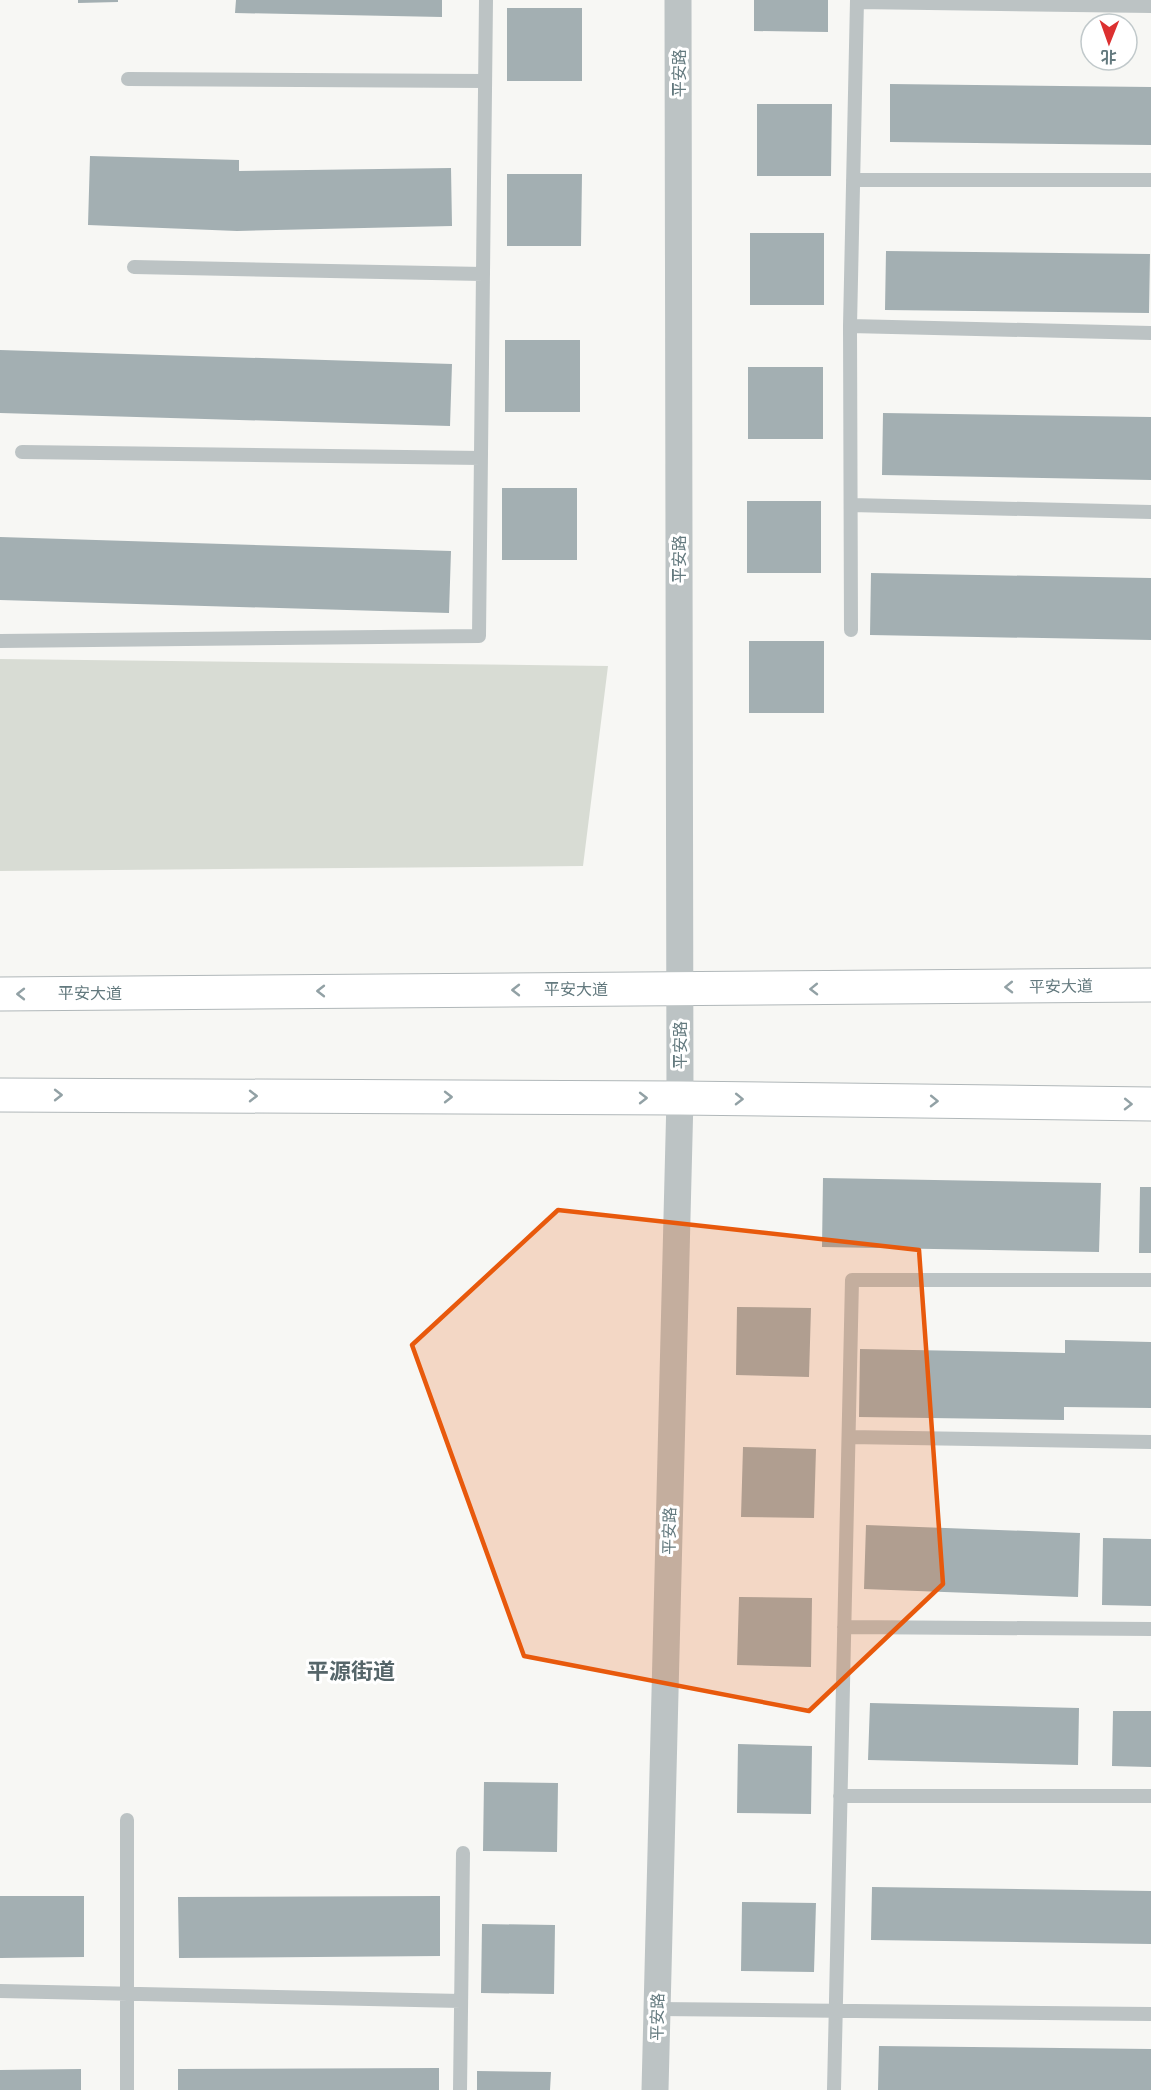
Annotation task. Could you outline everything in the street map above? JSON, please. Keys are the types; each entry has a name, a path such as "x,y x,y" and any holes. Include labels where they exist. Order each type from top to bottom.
{"main road":[{"name":"平安大道","path":"0,994 1151,985"},
{"path":"0,1095 680,1098 1151,1104"}],"street":[{"name":"平安路","path":"656,2090 680,1098 678,0"}],"lane":[{"path":"0,641 479,636 486,0"},
{"path":"851,630 850,326 857,1 1151,6"},
{"path":"128,80 485,81"},
{"path":"853,180 1151,180"},
{"path":"134,267 483,274"},
{"path":"850,326 1151,333"},
{"path":"22,452 481,458"},
{"path":"851,505 1151,513"},
{"path":"834,2090 852,1280 1151,1280"},
{"path":"849,1437 1151,1442"},
{"path":"844,1627 1151,1629"},
{"path":"840,1796 1151,1796"},
{"path":"127,1820 127,2090"},
{"path":"460,2090 463,1852"},
{"path":"0,1990 461,2001"},
{"path":"657,2009 1151,2014"}],"highlighted area":[{"path":"558,1210 919,1250 943,1584 809,1711 524,1656 412,1345"}],"shaded area":[{"path":"0,659 608,666 583,866 0,871"}],"building":[{"path":"78,0 118,0 118,2 78,3"},
{"path":"236,0 442,0 442,17 235,13"},
{"path":"754,0 828,0 828,32 754,31"},
{"path":"507,8 582,8 582,81 507,81"},
{"path":"890,84 1151,87 1151,145 890,142"},
{"path":"757,104 832,104 831,176 757,176"},
{"path":"90,156 239,160 239,171 451,168 452,226 237,231 88,225"},
{"path":"507,174 582,174 581,246 507,246"},
{"path":"750,233 824,233 824,305 750,305"},
{"path":"886,251 1150,254 1149,313 885,310"},
{"path":"505,340 580,340 580,412 505,412"},
{"path":"0,350 452,364 450,426 0,413"},
{"path":"748,367 823,367 823,439 748,439"},
{"path":"883,413 1151,417 1151,480 882,475"},
{"path":"502,488 577,488 577,560 502,560"},
{"path":"747,501 821,501 821,573 747,573"},
{"path":"0,537 451,551 449,613 0,600"},
{"path":"871,573 1151,578 1151,640 870,635"},
{"path":"749,641 824,641 824,713 749,713"},
{"path":"823,1178 1101,1183 1099,1252 822,1247"},
{"path":"1140,1187 1151,1187 1151,1253 1139,1253"},
{"path":"737,1307 811,1308 809,1377 736,1375"},
{"path":"1065,1340 1151,1342 1151,1408 1064,1407 1064,1420 859,1417 860,1349 1065,1353"},
{"path":"743,1447 816,1449 814,1518 741,1517"},
{"path":"866,1525 1080,1533 1078,1597 864,1589"},
{"path":"1103,1538 1151,1539 1151,1606 1102,1605"},
{"path":"739,1597 812,1598 811,1667 737,1665"},
{"path":"870,1703 1079,1708 1078,1765 868,1760"},
{"path":"1113,1711 1151,1711 1151,1767 1112,1766"},
{"path":"738,1744 812,1746 811,1814 737,1813"},
{"path":"484,1782 558,1783 557,1852 483,1851"},
{"path":"872,1887 1151,1891 1151,1944 871,1940"},
{"path":"0,1896 84,1896 84,1957 0,1958"},
{"path":"440,1896 440,1956 179,1958 178,1897"},
{"path":"742,1902 816,1903 814,1972 741,1971"},
{"path":"482,1924 555,1925 554,1994 481,1993"},
{"path":"879,2046 1151,2049 1151,2090 878,2090"},
{"path":"439,2068 439,2090 178,2090 178,2069"},
{"path":"81,2069 81,2090 0,2090 0,2070"},
{"path":"477,2071 551,2072 550,2090 477,2090"}],"district":[{"name":"平源街道","path":"351,1671"}]}
